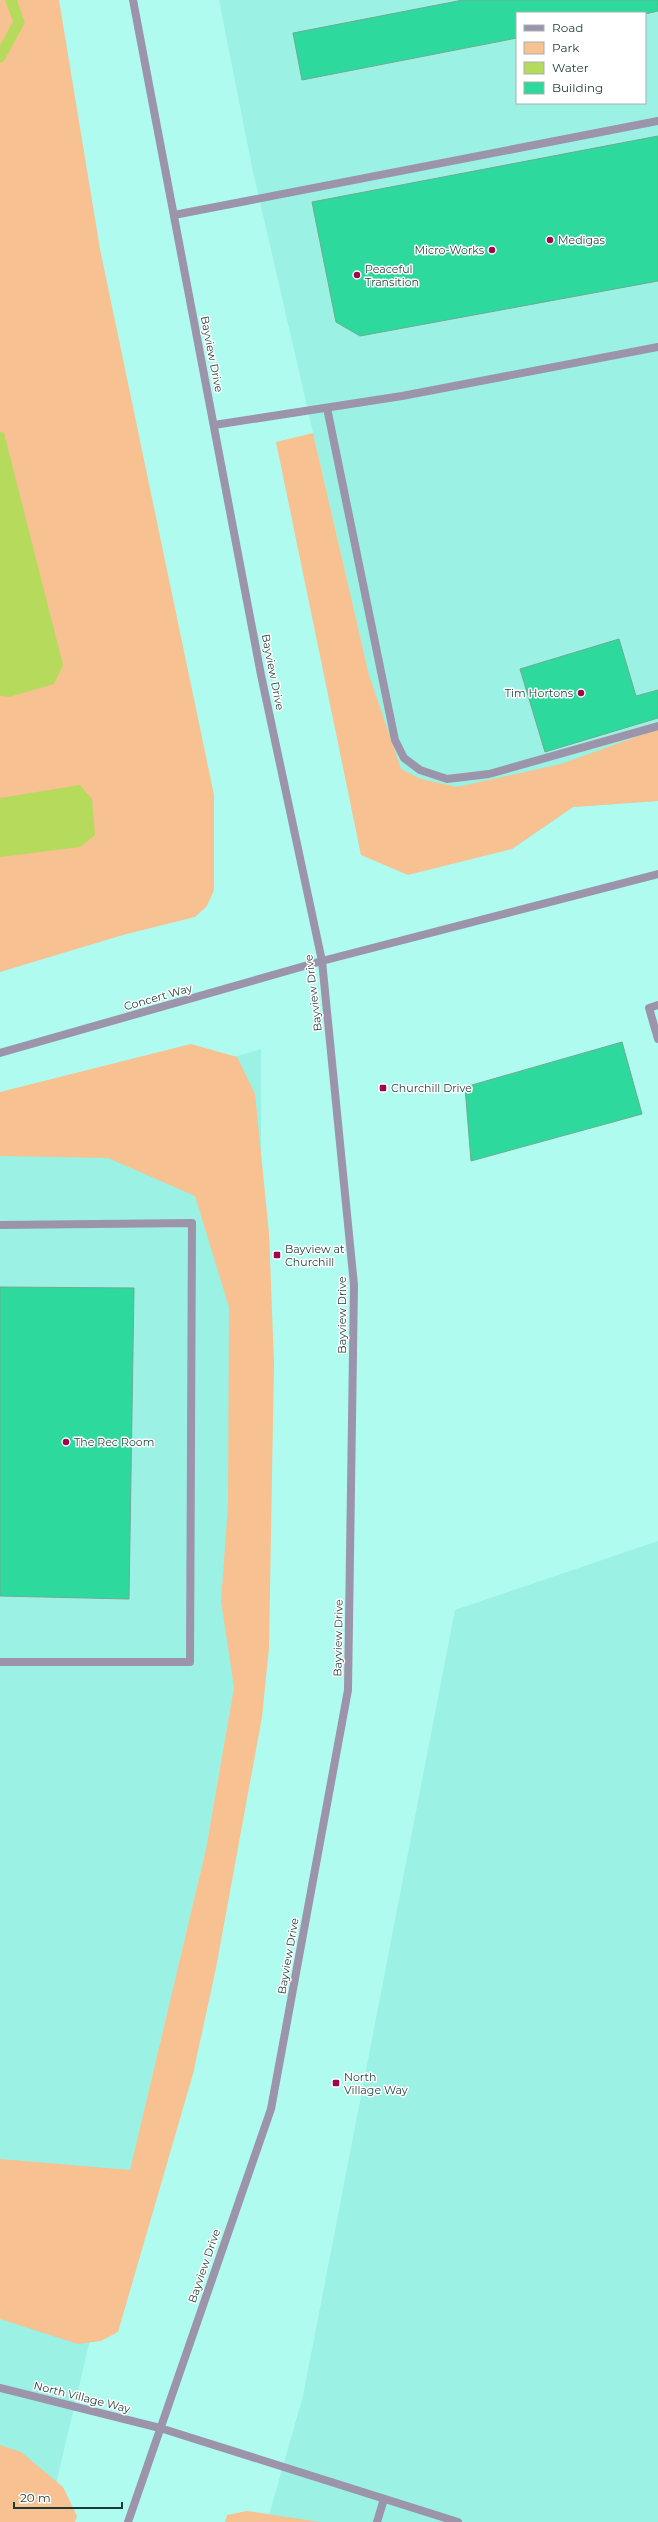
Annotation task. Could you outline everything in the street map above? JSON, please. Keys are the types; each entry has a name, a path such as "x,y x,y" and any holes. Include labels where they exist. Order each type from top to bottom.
{"street":[{"name":"Bayview Drive","path":"128,2522 271,2109 348,1690 354,1285 322,962 261,675 133,0"},
{"path":"174,215 658,121"},
{"path":"214,426 327,408 658,347"},
{"path":"327,408 395,740 404,758 420,770 447,779 489,774 658,726"},
{"path":"322,962 658,874"},
{"name":"Concert Way","path":"0,1053 322,962"},
{"path":"658,1005 649,1008 658,1039"},
{"path":"0,1225 192,1223 190,1662 0,1662"},
{"name":"North Village Way","path":"0,2388 160,2428 458,2522"},
{"path":"377,2522 384,2499"}],"shaded area":[{"path":"219,0 658,0 658,801 573,807 512,849 411,858 252,167"},
{"path":"261,1049 261,1376 234,1687 206,1849 47,2522 0,2522 0,1129"},
{"path":"658,1541 658,2522 267,2522 303,2396 455,1610"}],"green space":[{"path":"0,0 59,0 100,249 214,795 214,890 207,906 195,917 123,935 0,972"},
{"path":"313,433 369,675 401,769 421,779 457,787 561,764 658,729 658,801 573,807 512,849 408,875 361,855 276,442"},
{"path":"191,1044 237,1057 255,1094 269,1233 274,1363 269,1648 262,1717 216,1968 193,2074 118,2332 101,2341 78,2344 0,2319 0,2159 130,2170 206,1849 234,1687 221,1601 228,1506 229,1307 195,1196 108,1158 0,1156 0,1092"},
{"path":"0,2445 21,2452 63,2487 77,2516 75,2522 0,2522"},
{"path":"247,2511 320,2522 225,2522 227,2515"}],"water":[{"path":"0,432 4,433 63,665 54,684 9,697 0,696"},
{"path":"80,785 92,799 95,835 80,847 0,857 0,798"}],"building":[{"path":"463,0 658,0 658,11 646,14 646,12 516,12 516,38 302,80 293,33"},
{"path":"658,136 658,281 360,336 336,322 312,202"},
{"name":"Tim Hortons","path":"619,639 636,696 658,690 658,718 545,752 520,669"},
{"path":"622,1042 642,1114 471,1161 465,1087"},
{"name":"The Rec Room","path":"0,1287 134,1288 129,1599 0,1596"}],"waterway":[{"path":"0,57 19,22 11,0"}],"place":[{"name":"Medigas","path":"550,240"},
{"name":"Micro-Works","path":"492,250"},
{"name":"Peaceful Transition","path":"357,275"},
{"name":"Tim Hortons","path":"581,693"},
{"name":"Churchill Drive","path":"383,1088"},
{"name":"Bayview at Churchill","path":"277,1255"},
{"name":"The Rec Room","path":"66,1442"},
{"name":"North Village Way","path":"336,2083"}]}
